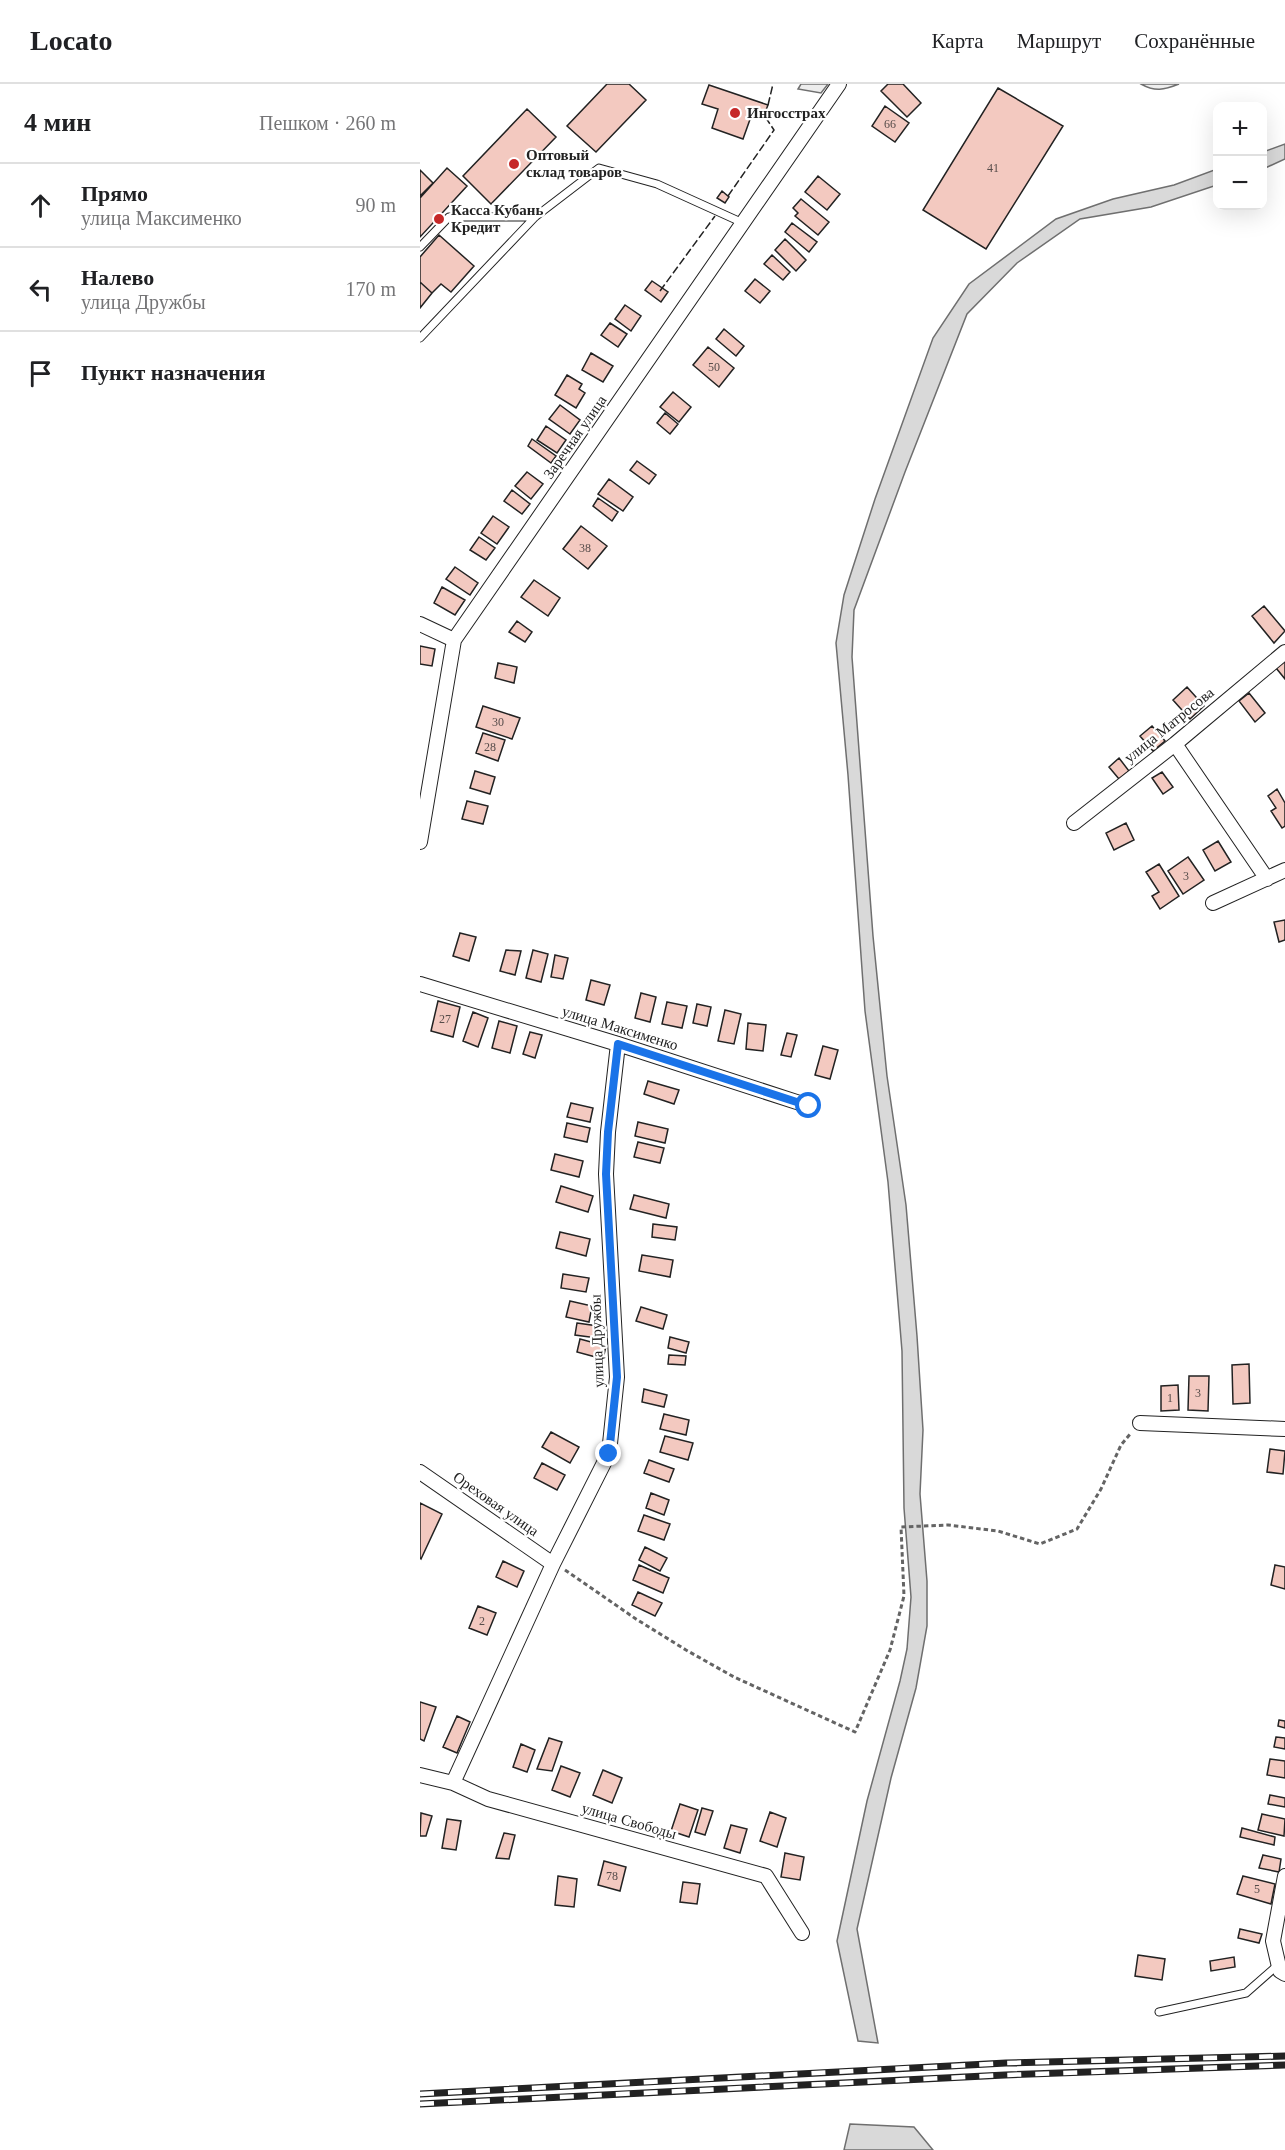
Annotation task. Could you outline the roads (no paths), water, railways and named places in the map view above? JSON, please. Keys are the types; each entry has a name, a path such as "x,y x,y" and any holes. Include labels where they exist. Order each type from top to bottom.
{"street":[{"name":"Заречная улица","path":"420,842 454,640 839,84"},
{"path":"420,624 454,640"},
{"name":"улица Матросова","path":"1074,823 1175,744 1285,652"},
{"path":"1175,744 1267,879"},
{"path":"1213,903 1285,870"},
{"name":"улица Максименко","path":"420,984 618,1044 809,1106"},
{"name":"улица Дружбы","path":"453,1783 553,1564 609,1454 617,1377 606,1174 608,1132 618,1044"},
{"path":"1140,1423 1285,1429"},
{"name":"Ореховая улица","path":"420,1472 553,1564"},
{"name":"улица Свободы","path":"420,1775 453,1783 488,1799 766,1876 802,1932"},
{"path":"1282,1969 1273,1941 1285,1876"}],"lane":[{"path":"420,338 535,218 599,168 657,184 743,223"},
{"path":"420,247 449,217 535,218"},
{"path":"1159,2012 1246,1993 1282,1969"}],"railway":[{"path":"420,2094 1006,2063 1285,2056"},
{"path":"420,2104 1005,2075 1285,2065"}],"place":[{"name":"Ингосстрах","path":"735,113"},
{"name":"Оптовый склад товаров","path":"514,164"},
{"name":"Касса Кубань Кредит","path":"439,219"}]}
